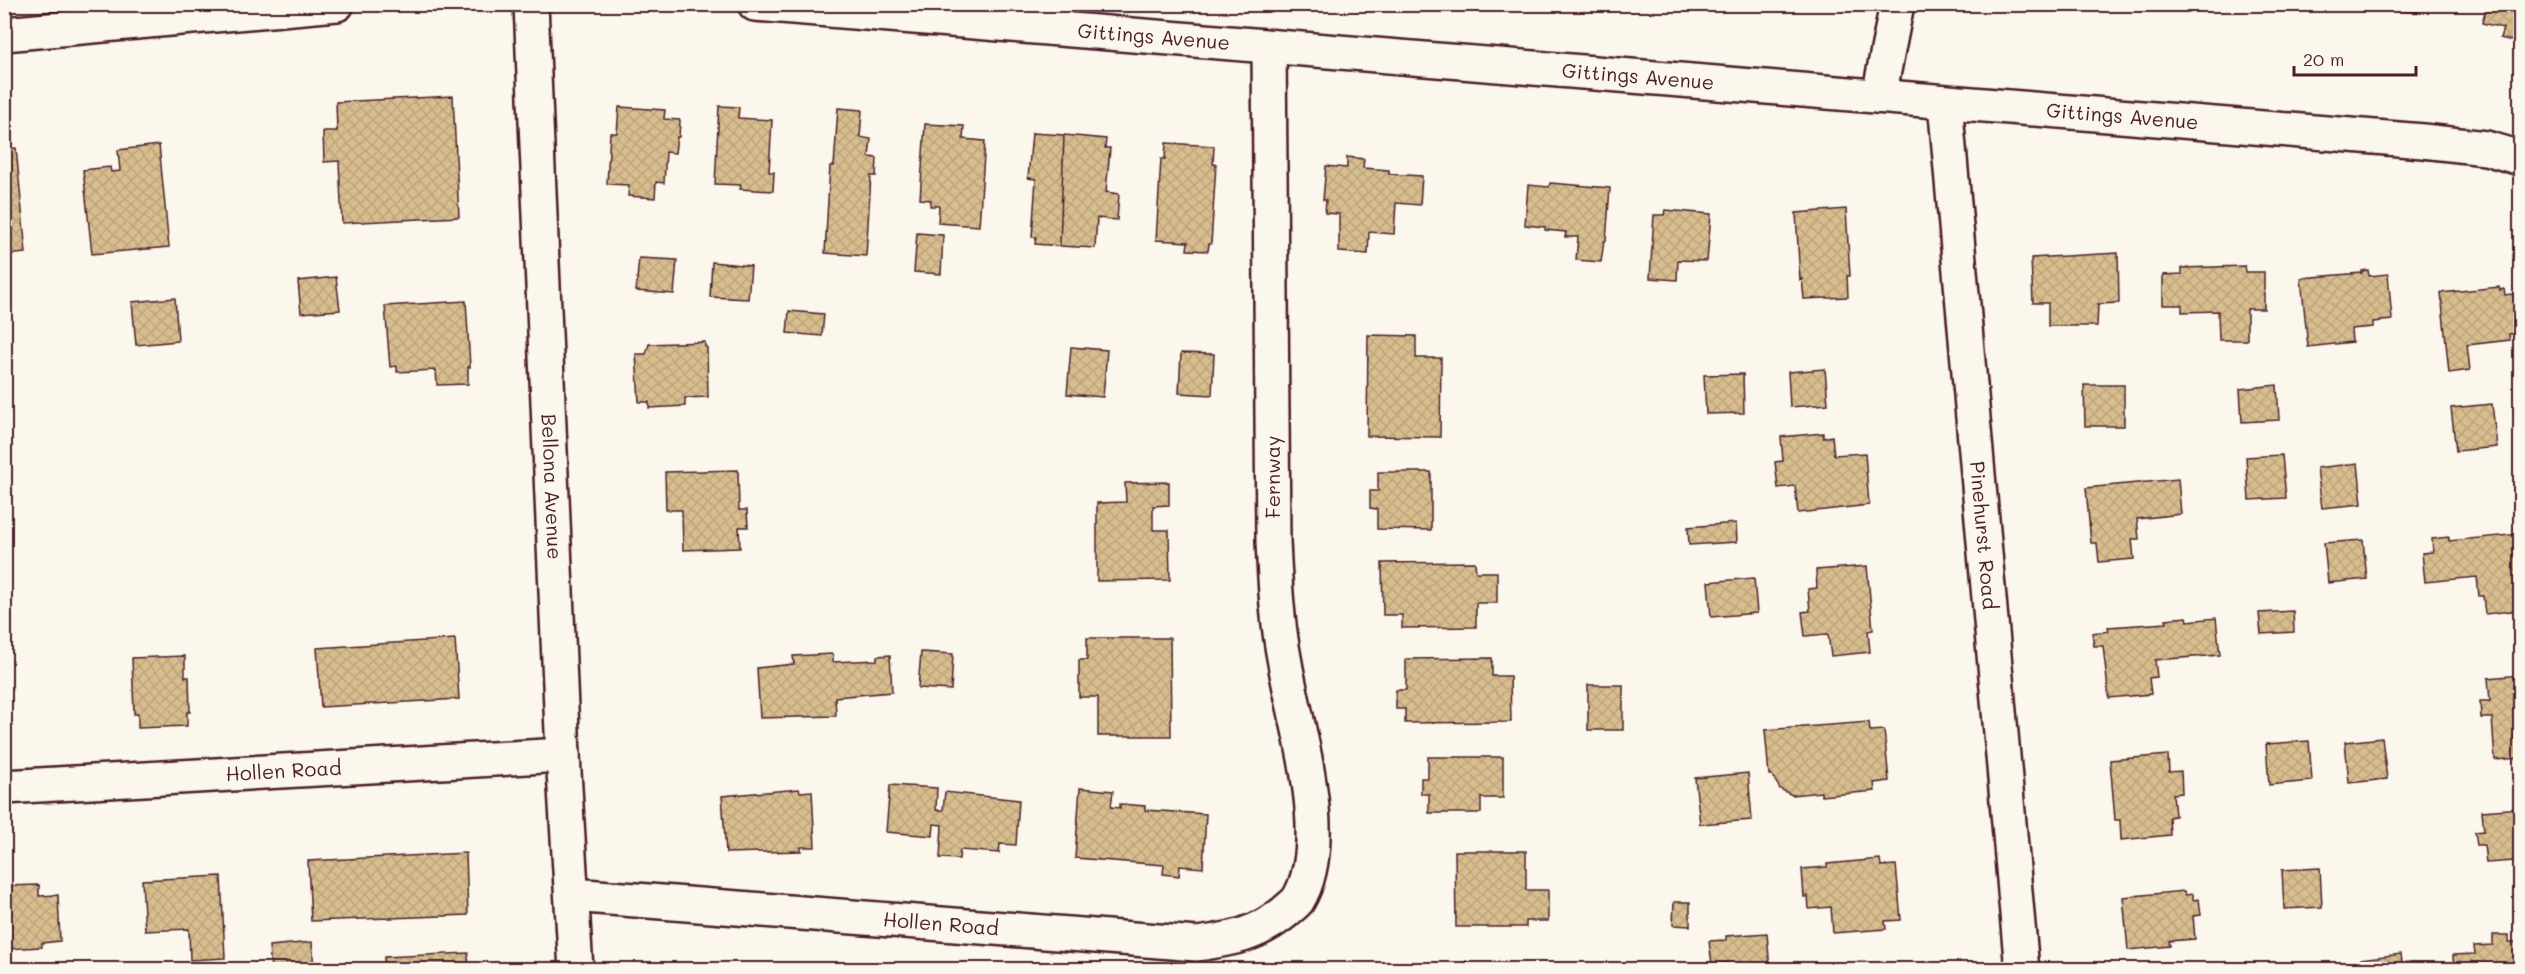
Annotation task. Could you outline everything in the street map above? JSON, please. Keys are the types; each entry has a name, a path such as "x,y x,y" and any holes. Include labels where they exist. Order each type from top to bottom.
{"street":[{"path":"4,34 337,4"},
{"name":"Bellona Avenue","path":"531,4 563,754 576,969"},
{"name":"Gittings Avenue","path":"754,4 1053,16 1269,46 2423,141 2486,148 2520,158"},
{"path":"1879,96 1897,4"},
{"name":"Fernway","path":"1269,46 1273,541 1276,600 1284,661 1308,781 1314,828 1311,870 1298,901"},
{"name":"Pinehurst Road","path":"1945,102 2022,969"},
{"name":"Hollen Road","path":"4,787 563,754"},
{"name":"Hollen Road","path":"572,895 1197,944 1239,937 1269,925 1298,901"}],"building":[{"path":"2350,4 2418,4 2418,12 2349,8"},
{"path":"2487,4 2520,4 2520,43 2500,38 2503,28 2482,23"},
{"path":"453,96 459,217 342,223 339,161 324,162 323,131 337,131 336,102"},
{"path":"719,106 739,107 738,118 772,120 769,172 774,172 773,191 740,189 741,185 715,184"},
{"path":"619,107 665,110 664,119 680,120 675,153 666,152 664,183 656,182 655,198 628,196 629,185 607,184 610,133 617,133"},
{"path":"838,108 862,110 860,137 871,139 869,157 877,158 876,176 871,176 866,256 825,253 830,166 834,166"},
{"path":"925,124 964,126 963,139 985,141 979,226 938,223 939,206 930,206 931,200 920,199"},
{"path":"1032,133 1064,135 1060,246 1035,244 1036,237 1032,237 1036,179 1028,178"},
{"path":"1064,135 1106,139 1105,148 1110,148 1106,192 1119,194 1117,220 1097,218 1095,248 1060,246"},
{"path":"1166,143 1214,146 1213,164 1216,164 1211,244 1209,244 1208,251 1187,250 1188,242 1156,240 1161,159 1165,159"},
{"path":"159,145 169,247 92,254 83,170 110,167 111,172 120,171 118,150"},
{"path":"16,148 26,253 4,255 4,149"},
{"path":"1347,157 1364,159 1363,168 1389,170 1389,174 1422,176 1420,205 1396,203 1394,234 1369,232 1368,254 1339,252 1339,214 1325,213 1326,200 1323,200 1326,166 1347,168"},
{"path":"1550,183 1610,188 1606,241 1604,241 1601,262 1576,260 1578,237 1565,237 1566,232 1525,225 1528,185 1549,187"},
{"path":"1846,209 1850,276 1847,276 1848,297 1804,299 1802,279 1800,280 1796,213"},
{"path":"1665,210 1711,214 1707,261 1678,260 1677,280 1650,278 1654,215 1664,215"},
{"path":"917,233 943,235 941,274 914,272"},
{"path":"2118,253 2119,303 2098,304 2097,326 2048,326 2048,303 2033,303 2031,258"},
{"path":"639,258 677,260 674,294 636,291"},
{"path":"712,262 751,266 748,299 710,297"},
{"path":"2245,266 2246,272 2264,272 2264,309 2247,309 2247,340 2219,340 2218,311 2182,312 2182,305 2163,305 2163,275 2182,274 2182,268"},
{"path":"2368,270 2369,276 2388,274 2392,320 2373,322 2373,327 2351,329 2352,342 2308,347 2301,278 2362,273"},
{"path":"336,277 340,310 301,313 298,281"},
{"path":"2499,287 2500,290 2504,289 2505,295 2520,293 2520,333 2509,334 2510,340 2467,345 2470,370 2449,373 2441,293"},
{"path":"175,298 178,341 136,345 132,302"},
{"path":"466,301 470,367 468,367 468,384 437,385 436,370 397,372 397,366 390,367 385,306"},
{"path":"789,311 824,314 822,336 787,333"},
{"path":"1368,335 1416,336 1416,358 1441,358 1440,437 1367,436"},
{"path":"705,342 708,397 685,398 685,406 649,408 649,402 639,402 636,354 646,354 649,344"},
{"path":"1071,347 1107,350 1103,397 1067,394"},
{"path":"1181,353 1214,354 1212,395 1179,393"},
{"path":"1825,369 1828,404 1790,407 1788,372"},
{"path":"1743,374 1744,413 1706,414 1704,375"},
{"path":"2084,385 2124,385 2124,426 2085,426"},
{"path":"2277,385 2279,420 2242,422 2240,389"},
{"path":"2492,404 2497,447 2456,451 2451,408"},
{"path":"1823,433 1823,438 1832,436 1834,455 1865,453 1869,505 1798,513 1795,486 1778,488 1775,462 1783,461 1781,437"},
{"path":"2282,455 2286,498 2249,500 2246,457"},
{"path":"2358,463 2362,504 2322,508 2317,468"},
{"path":"738,470 739,510 747,510 748,527 739,527 740,548 683,550 682,510 666,510 665,472"},
{"path":"1378,472 1431,472 1431,530 1377,529 1377,509 1370,508 1370,491 1378,491"},
{"path":"2178,479 2181,514 2137,519 2139,539 2132,539 2134,559 2099,562 2097,543 2091,543 2086,488"},
{"path":"1169,482 1169,505 1153,506 1153,530 1169,530 1170,580 1097,581 1097,503 1126,502 1125,483"},
{"path":"1736,523 1737,542 1689,545 1688,527"},
{"path":"2520,534 2520,610 2485,614 2483,596 2479,596 2477,577 2425,582 2422,553 2433,552 2432,539 2449,537 2449,541"},
{"path":"2363,540 2367,579 2328,583 2324,543"},
{"path":"1475,562 1476,572 1497,572 1497,603 1476,603 1476,627 1402,628 1402,615 1383,615 1382,563"},
{"path":"1867,566 1873,630 1868,631 1870,652 1831,656 1828,634 1805,636 1802,612 1810,611 1808,589 1817,588 1816,570"},
{"path":"1754,578 1757,613 1711,617 1708,582"},
{"path":"2293,611 2294,632 2261,634 2259,613"},
{"path":"2187,617 2188,621 2216,618 2220,655 2155,660 2157,677 2149,678 2151,694 2109,698 2103,646 2094,646 2092,633 2109,631 2108,627 2167,623 2166,619"},
{"path":"1087,638 1170,638 1171,736 1098,736 1098,697 1079,697 1079,660 1087,660"},
{"path":"455,639 459,699 321,707 317,648"},
{"path":"921,652 953,654 951,690 918,688"},
{"path":"833,654 833,662 877,660 877,656 890,655 892,692 835,697 836,716 760,718 757,668 794,664 793,656"},
{"path":"185,656 185,677 189,677 190,712 187,712 187,726 138,728 138,714 134,714 132,658"},
{"path":"1492,658 1492,676 1510,676 1511,722 1405,723 1405,709 1396,709 1396,690 1406,690 1406,659"},
{"path":"2520,675 2520,758 2495,760 2492,718 2481,718 2480,701 2490,701 2488,678"},
{"path":"1588,685 1623,685 1623,730 1588,730"},
{"path":"1869,722 1870,731 1884,730 1889,781 1874,783 1875,791 1821,796 1821,792 1792,795 1780,789 1772,775 1769,775 1765,730"},
{"path":"2382,738 2387,779 2349,783 2345,742"},
{"path":"2309,741 2312,781 2269,785 2266,744"},
{"path":"2168,755 2169,772 2181,771 2182,793 2173,794 2175,816 2169,817 2170,835 2121,840 2120,820 2115,820 2110,760"},
{"path":"1428,757 1503,757 1503,798 1481,798 1481,813 1429,813 1429,794 1421,794 1421,778 1428,778"},
{"path":"1748,773 1752,820 1700,824 1695,778"},
{"path":"890,785 937,788 936,810 943,810 945,792 1019,800 1016,845 1000,844 999,853 960,850 959,859 940,858 942,825 934,824 933,836 886,832"},
{"path":"1080,788 1113,791 1111,807 1120,808 1120,804 1145,806 1145,810 1206,814 1203,868 1180,866 1179,876 1163,874 1164,865 1075,858"},
{"path":"799,789 800,792 812,791 815,847 801,847 801,851 726,853 722,796"},
{"path":"2520,808 2520,868 2515,869 2514,861 2486,863 2484,845 2477,845 2475,832 2484,831 2482,811"},
{"path":"1455,851 1526,851 1526,890 1548,890 1548,921 1526,921 1526,927 1456,927"},
{"path":"466,853 468,915 311,921 308,861"},
{"path":"1880,859 1881,866 1896,865 1901,920 1885,921 1886,929 1833,933 1831,907 1809,909 1808,896 1804,897 1802,869"},
{"path":"2320,868 2322,907 2284,909 2282,870"},
{"path":"221,876 225,958 190,960 189,929 145,931 142,880"},
{"path":"39,885 39,896 58,895 60,941 42,943 42,947 4,949 4,886"},
{"path":"2184,891 2185,895 2193,894 2193,900 2199,899 2201,915 2193,916 2195,939 2169,941 2170,946 2128,950 2123,897"},
{"path":"1674,902 1690,902 1690,926 1673,925"},
{"path":"1767,933 1770,970 1728,970 1728,963 1712,964 1709,941 1726,940 1726,936"},
{"path":"2493,935 2509,935 2509,942 2520,942 2520,970 2454,970 2453,955 2475,954 2474,946 2493,945"},
{"path":"312,942 314,970 271,970 269,946"},
{"path":"468,953 469,970 384,970 384,957"},
{"path":"2401,954 2403,970 2362,970 2361,959"},
{"path":"1466,961 1478,970 1460,970"}]}
